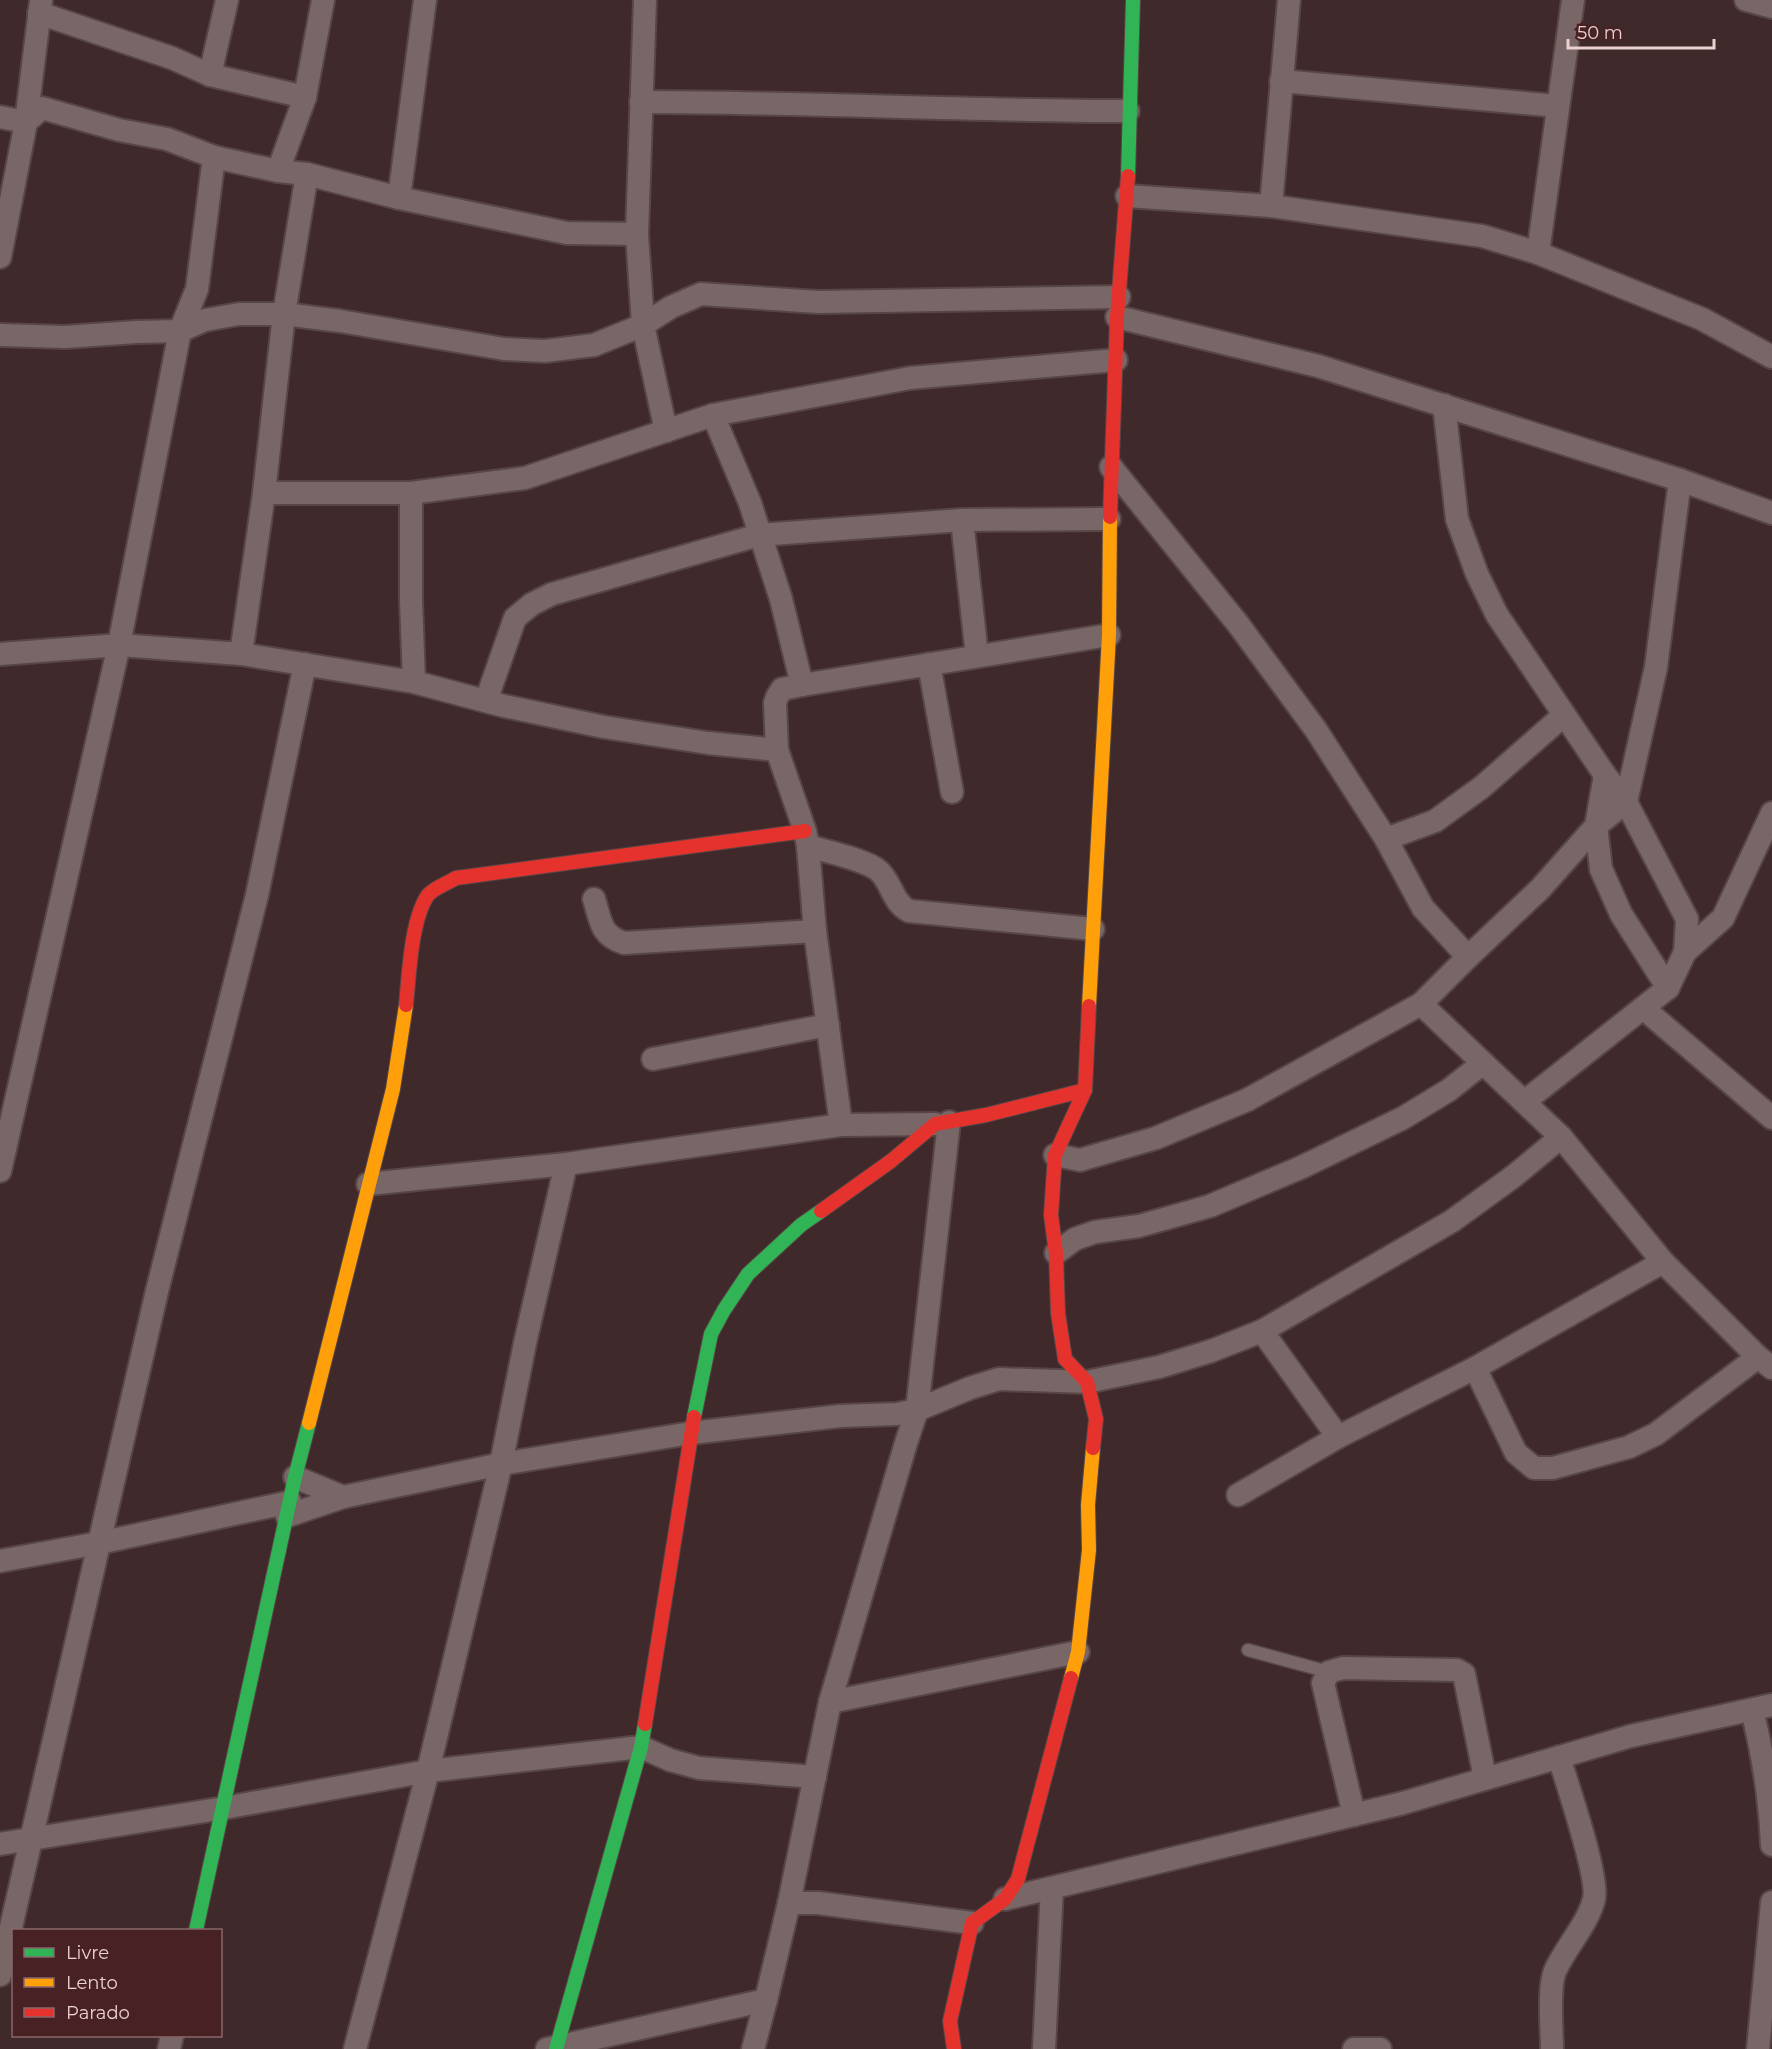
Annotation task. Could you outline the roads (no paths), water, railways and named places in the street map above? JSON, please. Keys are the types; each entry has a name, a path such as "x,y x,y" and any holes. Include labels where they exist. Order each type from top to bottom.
{"street":[{"path":"210,75 227,0"},
{"path":"278,171 305,97 323,0"},
{"path":"399,198 425,0"},
{"path":"645,0 637,234 643,325 666,431"},
{"path":"954,2049 950,2021 972,1923 1005,1899 1018,1879 1078,1652 1089,1550 1088,1505 1096,1419 1087,1382 1065,1359 1058,1313 1056,1253 1051,1215 1054,1155 1085,1090 1109,635 1109,519 1118,307 1127,196 1133,0"},
{"path":"1271,206 1289,0"},
{"path":"1538,253 1572,0"},
{"path":"1746,0 1772,7"},
{"path":"0,257 26,122 40,7 210,75 305,97"},
{"path":"1281,81 1558,106"},
{"path":"641,102 755,102 1010,111 1128,111"},
{"path":"26,122 42,108 119,130 167,139 214,158 278,171 307,174 399,198 567,233 637,234"},
{"path":"0,117 26,122"},
{"path":"0,1171 119,645 180,331 197,289 214,158"},
{"path":"241,654 264,493 284,315 307,174"},
{"path":"1127,196 1271,206 1482,236 1538,253 1702,319 1772,357"},
{"path":"0,335 65,337 180,331 205,320 239,315 284,315 340,321 504,349 545,351 594,345 643,325 671,307 701,294 818,302 1118,307 1444,405 1680,480 1772,513"},
{"path":"264,493 411,493 525,478 713,416 910,378 1116,360"},
{"path":"1444,405 1457,519 1477,574 1497,615 1605,775 1626,802 1687,919 1685,952 1668,988 1524,1102"},
{"path":"713,416 750,503 780,599 802,685"},
{"path":"1111,467 1274,672 1316,730 1386,839 1423,908 1468,957"},
{"path":"1054,1155 1080,1160 1156,1138 1247,1100 1421,1004 1540,889 1596,826 1626,802 1656,667 1680,480"},
{"path":"411,493 414,682"},
{"path":"486,701 515,618 532,604 552,594 759,536 962,520 1109,519"},
{"path":"962,520 978,656"},
{"path":"841,1125 815,931 807,839 777,750 775,703 777,697 782,689 802,685 1109,635"},
{"path":"0,654 119,645 241,654 414,682 486,701 604,727 708,743 777,750"},
{"path":"0,1975 157,1291 257,895 305,664"},
{"path":"929,664 952,792"},
{"path":"1386,839 1435,822 1482,787 1564,715"},
{"path":"1605,775 1596,826 1601,869 1621,914 1668,988"},
{"path":"1685,952 1723,918 1764,851 1772,813"},
{"path":"196,1929 295,1477 368,1184 382,1138 403,1031 412,949 420,915 429,894 456,878 807,839 879,871 894,898 901,907 909,911 1093,929"},
{"path":"594,899 603,931 612,939 624,943 815,931"},
{"path":"1421,1004 1561,1137 1663,1262 1765,1363 1656,1434 1629,1447 1553,1468 1534,1468 1516,1453 1475,1368"},
{"path":"1643,1008 1772,1118"},
{"path":"653,1059 828,1025"},
{"path":"1056,1253 1075,1239 1095,1232 1139,1226 1210,1206 1302,1167 1403,1118 1449,1090 1483,1063"},
{"path":"368,1184 566,1164 841,1125 942,1123 986,1115 1085,1090"},
{"path":"753,2049 789,1903 830,1702 917,1410 942,1123"},
{"path":"766,2000 553,2048 641,1747 691,1433 711,1334 748,1274 801,1225 942,1123"},
{"path":"0,1561 289,1509 501,1464 691,1433 840,1416 897,1414 917,1410 970,1388 999,1379 1087,1382 1159,1367 1211,1351 1262,1331 1452,1221 1514,1176 1561,1137"},
{"path":"355,2049 428,1771 501,1464 525,1343 566,1164"},
{"path":"1238,1496 1338,1437 1475,1368 1663,1262"},
{"path":"1262,1331 1338,1437"},
{"path":"295,1477 343,1497"},
{"path":"830,1702 1078,1652"},
{"path":"1354,1815 1323,1683 1329,1672 1343,1668 1457,1670 1464,1674 1485,1778"},
{"path":"1005,1899 1403,1803 1631,1736 1762,1708 1762,1752 1772,1845"},
{"path":"0,1844 224,1808 428,1771 641,1747 670,1760 699,1768 815,1777"},
{"path":"1552,2049 1554,1974 1595,1898 1588,1856 1559,1757"},
{"path":"1044,2049 1052,1888"},
{"path":"1758,2049 1772,1902"},
{"path":"789,1903 818,1903 972,1923"},
{"path":"1354,2049 1380,2049"}],"lane":[{"path":"1248,1650 1329,1672"}]}
